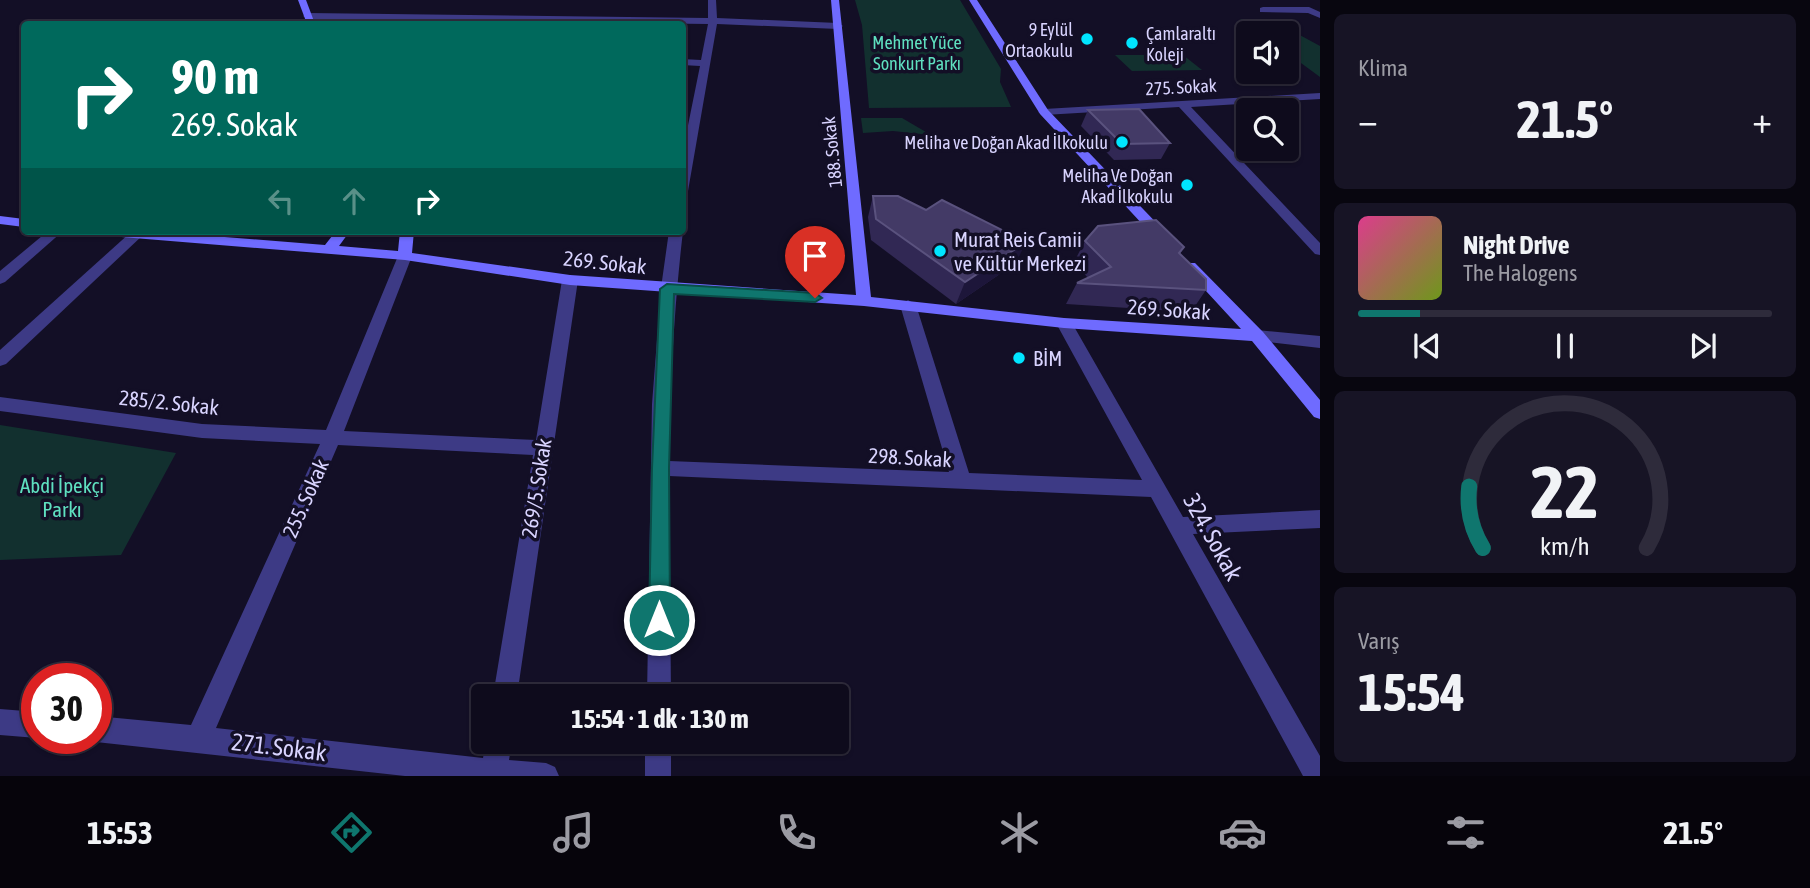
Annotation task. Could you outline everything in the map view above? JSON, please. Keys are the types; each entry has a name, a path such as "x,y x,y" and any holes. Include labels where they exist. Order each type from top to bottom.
{"street":[{"path":"302,0 310,20 401,21"},
{"path":"686,150 713,21 712,0"},
{"name":"188. Sokak","path":"835,0 864,301"},
{"path":"973,0 1044,112 1257,336 1320,412"},
{"path":"1263,10 1309,10 1320,15"},
{"path":"686,21 838,26"},
{"path":"686,62 705,63"},
{"name":"275. Sokak","path":"1044,112 1320,96"},
{"path":"1304,97 1320,109"},
{"path":"1183,105 1320,251"},
{"path":"0,220 21,223"},
{"path":"0,279 51,235"},
{"path":"0,360 136,235"},
{"name":"269. Sokak","path":"136,235 405,256 570,280 667,289 864,301 1064,323 1320,342"},
{"path":"328,251 340,235"},
{"path":"405,256 407,235"},
{"path":"659,684 660,468 667,289 675,235"},
{"name":"255. Sokak","path":"199,737 333,436 405,256"},
{"name":"269/5. Sokak","path":"507,684 570,280"},
{"path":"908,305 961,482"},
{"name":"324. Sokak","path":"1064,323 1317,776"},
{"name":"285/2. Sokak","path":"0,404 202,431 542,448"},
{"name":"298. Sokak","path":"660,468 1157,489"},
{"path":"1177,526 1320,519"},
{"path":"0,722 21,724"},
{"name":"271. Sokak","path":"112,730 199,737 494,773 546,776"},
{"path":"494,773 497,754"},
{"path":"658,754 658,776"}],"green space":[{"name":"Mehmet Yüce Sonkurt Parkı","path":"855,0 960,0 1001,69 1000,82 1011,107 869,108 862,25"},
{"path":"1240,19 1274,21 1243,21"},
{"path":"1299,35 1320,46 1320,77 1299,62"},
{"path":"1115,55 1183,55 1202,70 1132,71"},
{"path":"861,118 902,118 931,135 893,131 863,133"},
{"name":"Abdi İpekçi Parkı","path":"0,425 176,453 121,555 0,560"}],"building":[{"path":"1139,109 1170,143 1122,144 1088,110"},
{"path":"873,196 898,196 926,210 942,200 1026,242 965,282 876,219"},
{"path":"1156,220 1184,247 1179,253 1206,279 1206,290 1077,283 1111,267 1085,241 1098,226"}],"place":[{"name":"9 Eylül Ortaokulu","path":"1087,39"},
{"name":"Çamlaraltı Koleji","path":"1132,43"},
{"name":"Meliha ve Doğan Akad İlkokulu","path":"1122,142"},
{"name":"Meliha Ve Doğan Akad İlkokulu","path":"1187,185"},
{"name":"Murat Reis Camii ve Kültür Merkezi","path":"940,251"},
{"name":"BİM","path":"1019,358"}],"route":[{"path":"659,620 660,468 667,289 815,298"}]}
